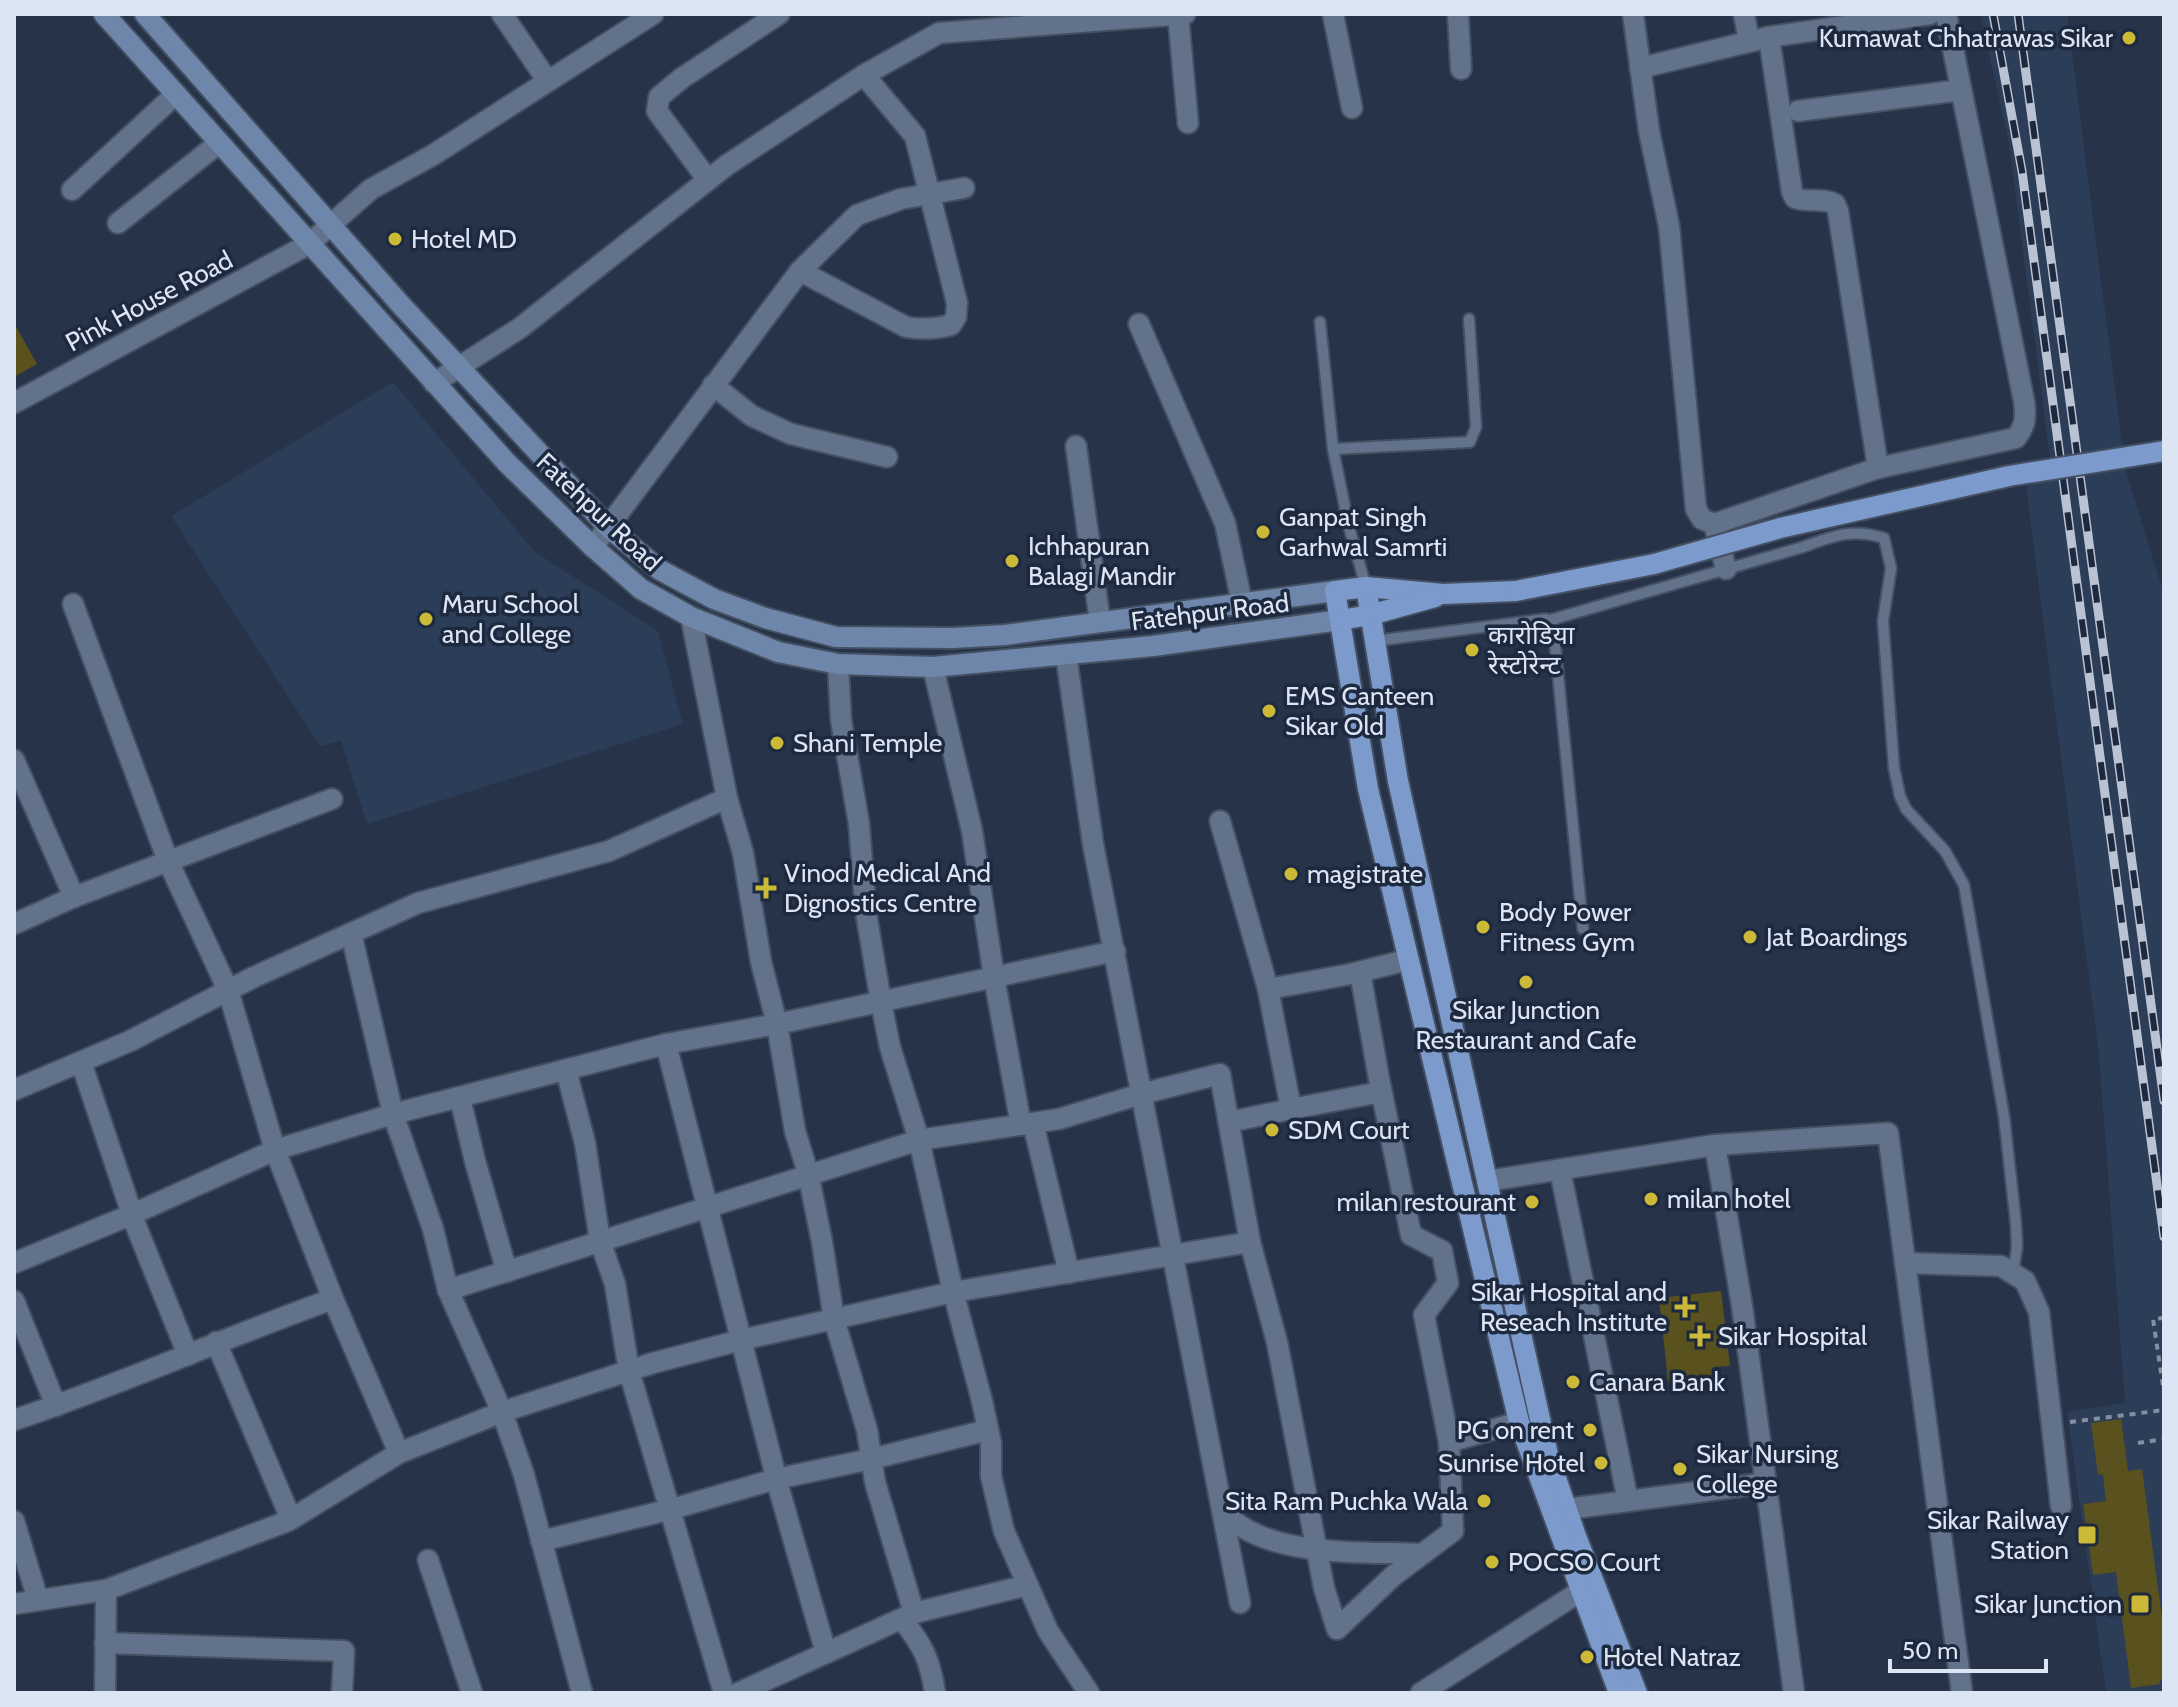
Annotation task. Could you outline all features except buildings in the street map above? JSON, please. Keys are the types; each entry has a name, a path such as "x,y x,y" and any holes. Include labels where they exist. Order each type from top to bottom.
{"main road":[{"path":"1619,1693 1519,1422 1368,789 1335,591 1366,587 1443,594 1516,591 1654,564 1780,528 1963,486 2164,451"},
{"path":"1366,587 1398,781 1548,1455 1637,1693"},
{"path":"1340,620 1370,615 1443,594"}],"street":[{"name":"Fatehpur Road","path":"104,14 507,463 641,589 691,617 778,652 838,664 933,667 1220,638 1340,620"},
{"path":"145,14 331,227 608,527 660,570 714,599 765,618 836,637 953,638 1005,635 1335,591"},
{"path":"502,14 547,80"},
{"name":"Pink House Road","path":"14,403 309,244 371,189 433,155 653,14"},
{"path":"708,180 657,111 659,97 682,78 779,14"},
{"path":"434,383 520,328 708,180 864,75 939,33 1019,20 1185,14"},
{"path":"1333,14 1352,108"},
{"path":"1458,14 1461,69"},
{"path":"1633,14 1649,131 1669,226 1696,509 1702,519 1714,524 1878,468 2016,438 2024,428 2024,401 1946,14"},
{"path":"1744,14 1759,39 1792,192 1795,198 1801,200 1829,201 1835,204 1838,211 1878,468"},
{"path":"1640,68 1759,39 1930,14"},
{"path":"1178,15 1188,123"},
{"path":"800,271 906,327 921,329 951,325 956,317 957,303 915,136 864,75"},
{"path":"1798,111 1961,90"},
{"path":"72,190 176,94"},
{"path":"118,223 219,143"},
{"path":"593,547 800,271 857,215 901,199 964,188"},
{"path":"1139,324 1225,523 1242,603"},
{"path":"713,385 752,416 791,434 887,457"},
{"path":"1076,446 1100,622"},
{"path":"1714,524 1726,569"},
{"path":"73,604 168,861 228,990 275,1150 333,1299 399,1453"},
{"path":"691,617 727,798 743,853 761,962 777,1024 795,1131 808,1173 834,1319 867,1430 875,1482 908,1616 931,1665 935,1693"},
{"path":"1066,655 1093,844 1240,1603"},
{"path":"838,664 841,720 859,824 866,913 881,1002 890,1047 919,1140 988,1430 991,1476 1004,1531 1048,1631 1089,1693"},
{"path":"933,667 972,831 994,977 1027,1124 1069,1273"},
{"path":"14,760 74,897"},
{"path":"14,1090 130,1041 228,990 418,903 609,851 727,798"},
{"path":"14,924 74,897 332,799"},
{"path":"1220,821 1268,989 1291,1109"},
{"path":"351,933 393,1114 433,1229 448,1290 502,1412 524,1475 582,1693"},
{"path":"14,1263 275,1150 393,1114 666,1044 777,1024 1115,951"},
{"path":"1268,989 1407,960"},
{"path":"448,1290 919,1140 1059,1119 1220,1074 1250,1242 1277,1342 1324,1588 1337,1629 1393,1576 1453,1531 1449,1442 1424,1315 1448,1283 1442,1251 1411,1235 1360,972"},
{"path":"666,1044 776,1479 826,1653"},
{"path":"81,1062 133,1214 188,1355"},
{"path":"566,1070 585,1143 600,1241 615,1284 629,1371 724,1693"},
{"path":"1229,1122 1381,1092"},
{"path":"460,1098 507,1272"},
{"path":"1487,1181 1715,1145 1888,1133 1962,1693"},
{"path":"1715,1145 1742,1306 1794,1693"},
{"path":"1560,1170 1628,1501"},
{"path":"14,1604 106,1590 291,1519 399,1453 502,1412 629,1371 741,1340 953,1292 1250,1242"},
{"path":"1905,1263 2001,1266 2025,1281 2039,1312 2061,1506"},
{"path":"14,1420 333,1299"},
{"path":"14,1301 56,1406"},
{"path":"216,1342 291,1519"},
{"path":"1449,1442 1519,1422"},
{"path":"541,1541 672,1509 776,1479 988,1430"},
{"path":"1567,1509 1766,1483"},
{"path":"1223,1510 1232,1522 1260,1537 1316,1549 1422,1554"},
{"path":"14,1521 38,1600"},
{"path":"428,1560 472,1693"},
{"path":"738,1693 908,1616 1028,1585"},
{"path":"105,1693 106,1590"},
{"path":"1421,1693 1581,1591"},
{"path":"105,1643 344,1651 342,1693"}],"lane":[{"path":"1333,449 1470,442 1476,427 1469,319"},
{"path":"1320,322 1333,449 1349,527 1366,587"},
{"path":"1374,641 1550,620 1842,533 1867,533 1884,538 1891,568 1883,621 1894,768 1906,809 1945,851 1964,885 2004,1116 2016,1224 2013,1274"},
{"path":"1550,620 1554,629 1583,929"}],"path":[{"path":"2164,1318 2153,1319 2164,1393"},
{"path":"2051,1425 2164,1410"},
{"path":"2138,1443 2164,1439"}],"shaded area":[{"path":"1980,14 2067,14 2125,468 2164,594 2164,1693 2106,1693 2067,1412 2125,1403 2099,1055 2023,463 2050,459 2009,143"},
{"path":"393,382 535,552 658,631 683,724 367,824 341,741 320,746 171,516"}],"railway":[{"path":"1993,14 2022,171 2164,1237"},
{"path":"2018,14 2164,1101"}],"place":[{"name":"Kumawat Chhatrawas Sikar","path":"2129,38"},
{"name":"Hotel MD","path":"395,239"},
{"name":"Ganpat Singh Garhwal Samrti","path":"1263,532"},
{"name":"Ichhapuran Balagi Mandir","path":"1012,561"},
{"name":"Maru School and College","path":"426,619"},
{"name":"कारोडिया रेस्टोरेन्ट","path":"1472,650"},
{"name":"EMS Canteen Sikar Old","path":"1269,711"},
{"name":"Shani Temple","path":"777,743"},
{"name":"magistrate","path":"1291,874"},
{"name":"Vinod Medical And Dignostics Centre","path":"766,888"},
{"name":"Body Power Fitness Gym","path":"1483,927"},
{"name":"Jat Boardings","path":"1750,937"},
{"name":"Sikar Junction Restaurant and Cafe","path":"1526,982"},
{"name":"SDM Court","path":"1272,1130"},
{"name":"milan hotel","path":"1651,1199"},
{"name":"milan restourant","path":"1532,1202"},
{"name":"Sikar Hospital and Reseach Institute","path":"1685,1307"},
{"name":"Sikar Hospital","path":"1700,1336"},
{"name":"Canara Bank","path":"1573,1382"},
{"name":"PG on rent","path":"1590,1430"},
{"name":"Sunrise Hotel","path":"1601,1463"},
{"name":"Sikar Nursing College","path":"1680,1469"},
{"name":"Sita Ram Puchka Wala","path":"1484,1501"},
{"name":"Sikar Railway Station","path":"2087,1535"},
{"name":"POCSO Court","path":"1492,1562"},
{"name":"Sikar Junction","path":"2140,1604"},
{"name":"Hotel Natraz","path":"1587,1657"}]}
